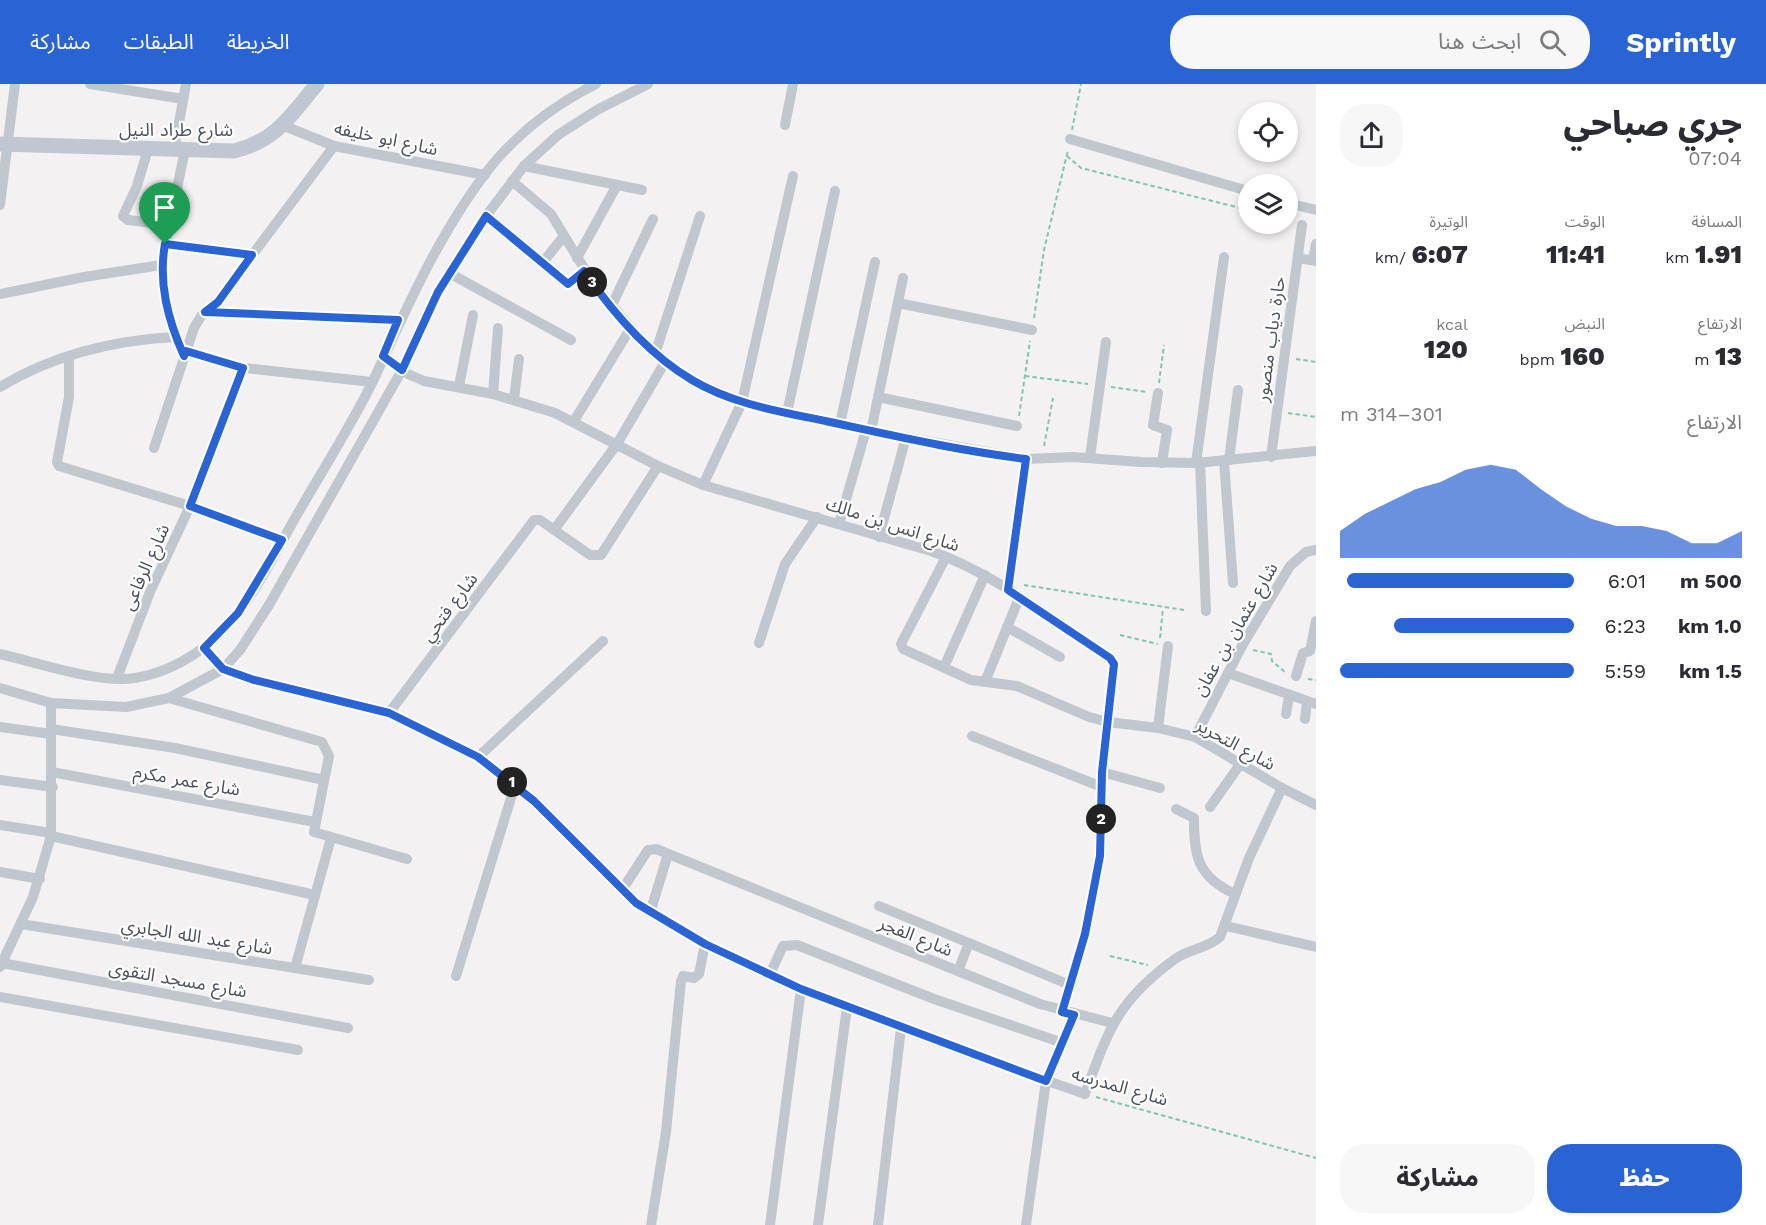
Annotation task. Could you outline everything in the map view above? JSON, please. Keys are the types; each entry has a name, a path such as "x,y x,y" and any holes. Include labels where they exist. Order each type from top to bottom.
{"street":[{"path":"0,204 4,144 15,84"},
{"path":"90,84 183,99"},
{"path":"186,84 169,225 161,265 167,312 176,337 185,353 243,368 372,382"},
{"name":"شارع طراد النيل","path":"4,144 234,151 252,147 270,137 317,84"},
{"path":"0,654 117,678 133,678 164,670 204,648 238,613 282,540 372,382 398,320 430,262 484,175 504,151 532,124 564,101 596,84"},
{"path":"0,688 51,703 126,707 169,698 223,669 240,650 270,606 402,370 428,311 449,273 486,216 524,166 549,142 577,122 648,84"},
{"path":"785,125 793,84"},
{"name":"شارع ابو خليفه","path":"282,125 334,146 484,175"},
{"path":"1070,139 1238,188"},
{"path":"153,448 197,321 218,302 334,146"},
{"path":"148,149 137,186 123,216 128,220 169,225"},
{"path":"524,166 642,190"},
{"path":"703,485 742,402 793,176"},
{"path":"512,181 545,207 584,271 611,307 655,354 694,381 742,402 906,438 1026,459 1090,457 1162,463 1198,462 1271,457 1316,450"},
{"path":"577,258 617,184"},
{"path":"787,412 835,191"},
{"path":"1298,205 1316,210"},
{"path":"486,216 569,284 584,271"},
{"path":"655,354 700,216"},
{"path":"611,307 653,219"},
{"name":"حارة دياب منصور","path":"1271,457 1302,225"},
{"path":"543,261 564,236"},
{"path":"165,244 252,255"},
{"path":"1298,258 1315,261 1316,244"},
{"path":"1206,611 1198,462 1224,257"},
{"path":"840,424 875,262"},
{"path":"0,294 84,277 161,265"},
{"path":"449,273 571,340"},
{"path":"839,524 878,397 903,278"},
{"path":"898,303 1032,330"},
{"path":"205,312 398,320"},
{"path":"459,386 473,315"},
{"path":"493,394 498,328"},
{"path":"574,422 630,329"},
{"path":"0,387 27,370 120,342 176,337"},
{"path":"1090,457 1106,342"},
{"name":"شارع انس بن مالك","path":"383,356 402,370 424,381 459,386 514,399 574,422 658,466 703,485 818,517 946,557 1009,586 1019,598 1113,661 1102,772 1100,856 1085,934 1062,1012"},
{"path":"69,357 69,397 57,462 59,466 190,506 282,540"},
{"path":"514,399 519,359"},
{"path":"658,466 601,555 590,555 554,530 617,444 665,362"},
{"name":"شارع الرفاعى","path":"117,678 150,592 190,506 243,368"},
{"path":"1233,583 1227,460 1238,390"},
{"path":"1158,393 1153,425 1167,430 1162,463"},
{"path":"878,397 1017,426"},
{"path":"879,537 906,438"},
{"path":"1009,586 1026,459"},
{"path":"759,643 785,564 818,517"},
{"name":"شارع فتحي","path":"389,713 534,520 540,520 554,530"},
{"name":"شارع عثمان بن عفان","path":"1195,737 1242,646 1290,566 1306,552 1316,550"},
{"name":"شارع التحرير","path":"946,557 901,644 903,649 971,680 1017,687 1089,717 1108,722 1158,728 1195,737 1282,788 1316,805"},
{"path":"944,667 985,575"},
{"path":"985,682 1019,598"},
{"path":"1296,676 1303,653 1310,651 1316,621"},
{"path":"1007,627 1060,657"},
{"path":"478,757 603,641"},
{"path":"1158,728 1168,646"},
{"name":"شارع المدرسه","path":"204,648 223,669 254,680 389,713 478,757 515,785 622,890 650,913 705,944 801,989 901,1028 1085,1094"},
{"path":"1228,672 1312,703 1305,718"},
{"path":"1286,714 1288,696"},
{"path":"169,698 322,742 329,756 314,827"},
{"path":"1,965 40,879 51,834 53,787 51,703"},
{"path":"0,727 175,748 324,780"},
{"path":"972,736 1102,786"},
{"path":"1210,807 1241,764"},
{"name":"شارع عمر مكرم","path":"52,772 314,827 331,838 406,859"},
{"path":"1102,772 1160,788"},
{"path":"0,780 53,787"},
{"path":"456,976 515,785"},
{"path":"1085,1094 1112,1023 1125,1004 1184,954 1215,942 1226,926 1235,894 1282,788"},
{"path":"1176,809 1194,818 1194,845 1203,870 1223,888 1235,894"},
{"path":"0,825 51,834 315,895"},
{"path":"295,968 331,838"},
{"path":"622,890 648,850 656,849 668,854 650,913"},
{"name":"شارع الفجر","path":"668,854 958,971 969,943 1070,985"},
{"path":"0,872 40,879"},
{"path":"879,906 969,943"},
{"name":"شارع عبد الله الجابري","path":"21,924 369,980"},
{"path":"1226,926 1316,947"},
{"path":"651,1225 666,1132 681,981 683,976 694,978 699,974 705,944"},
{"path":"770,974 783,946 797,945 934,999 1063,1044"},
{"name":"شارع مسجد التقوى","path":"1,965 348,1028"},
{"path":"958,971 1062,1012 1112,1023"},
{"path":"770,1225 801,989"},
{"path":"0,996 298,1050"},
{"path":"818,1225 847,1007"},
{"path":"1026,1225 1046,1081 1074,1015"},
{"path":"878,1225 901,1028"}],"path":[{"path":"1017,426 1044,250 1067,156 1081,84"},
{"path":"1067,156 1081,168 1238,207"},
{"path":"1158,393 1164,345"},
{"path":"1284,357 1316,362"},
{"path":"1042,458 1053,398"},
{"path":"1277,412 1316,417"},
{"path":"1009,586 1184,610"},
{"path":"1120,635 1159,644 1164,607"},
{"path":"1242,646 1271,654 1272,661 1277,667 1296,676 1316,680"},
{"path":"1110,956 1164,969"},
{"name":"شارع المدرسه","path":"1085,1094 1316,1158"}],"route":[{"path":"486,216 568,284 584,271 611,307 641,340 679,372 710,389 742,402 767,408 871,431 1026,459 1008,590 1110,658 1114,664 1102,772 1100,856 1085,934 1062,1012 1074,1015 1046,1081 801,989 705,944 662,920 636,903 534,801 515,785 478,757 425,729 389,713 254,680 223,669 204,648 238,613 282,540 190,506 243,368 186,351 184,356 167,312 161,265 165,244 252,255 218,302 205,312 398,320 383,356 402,370 438,292 486,216"}]}
